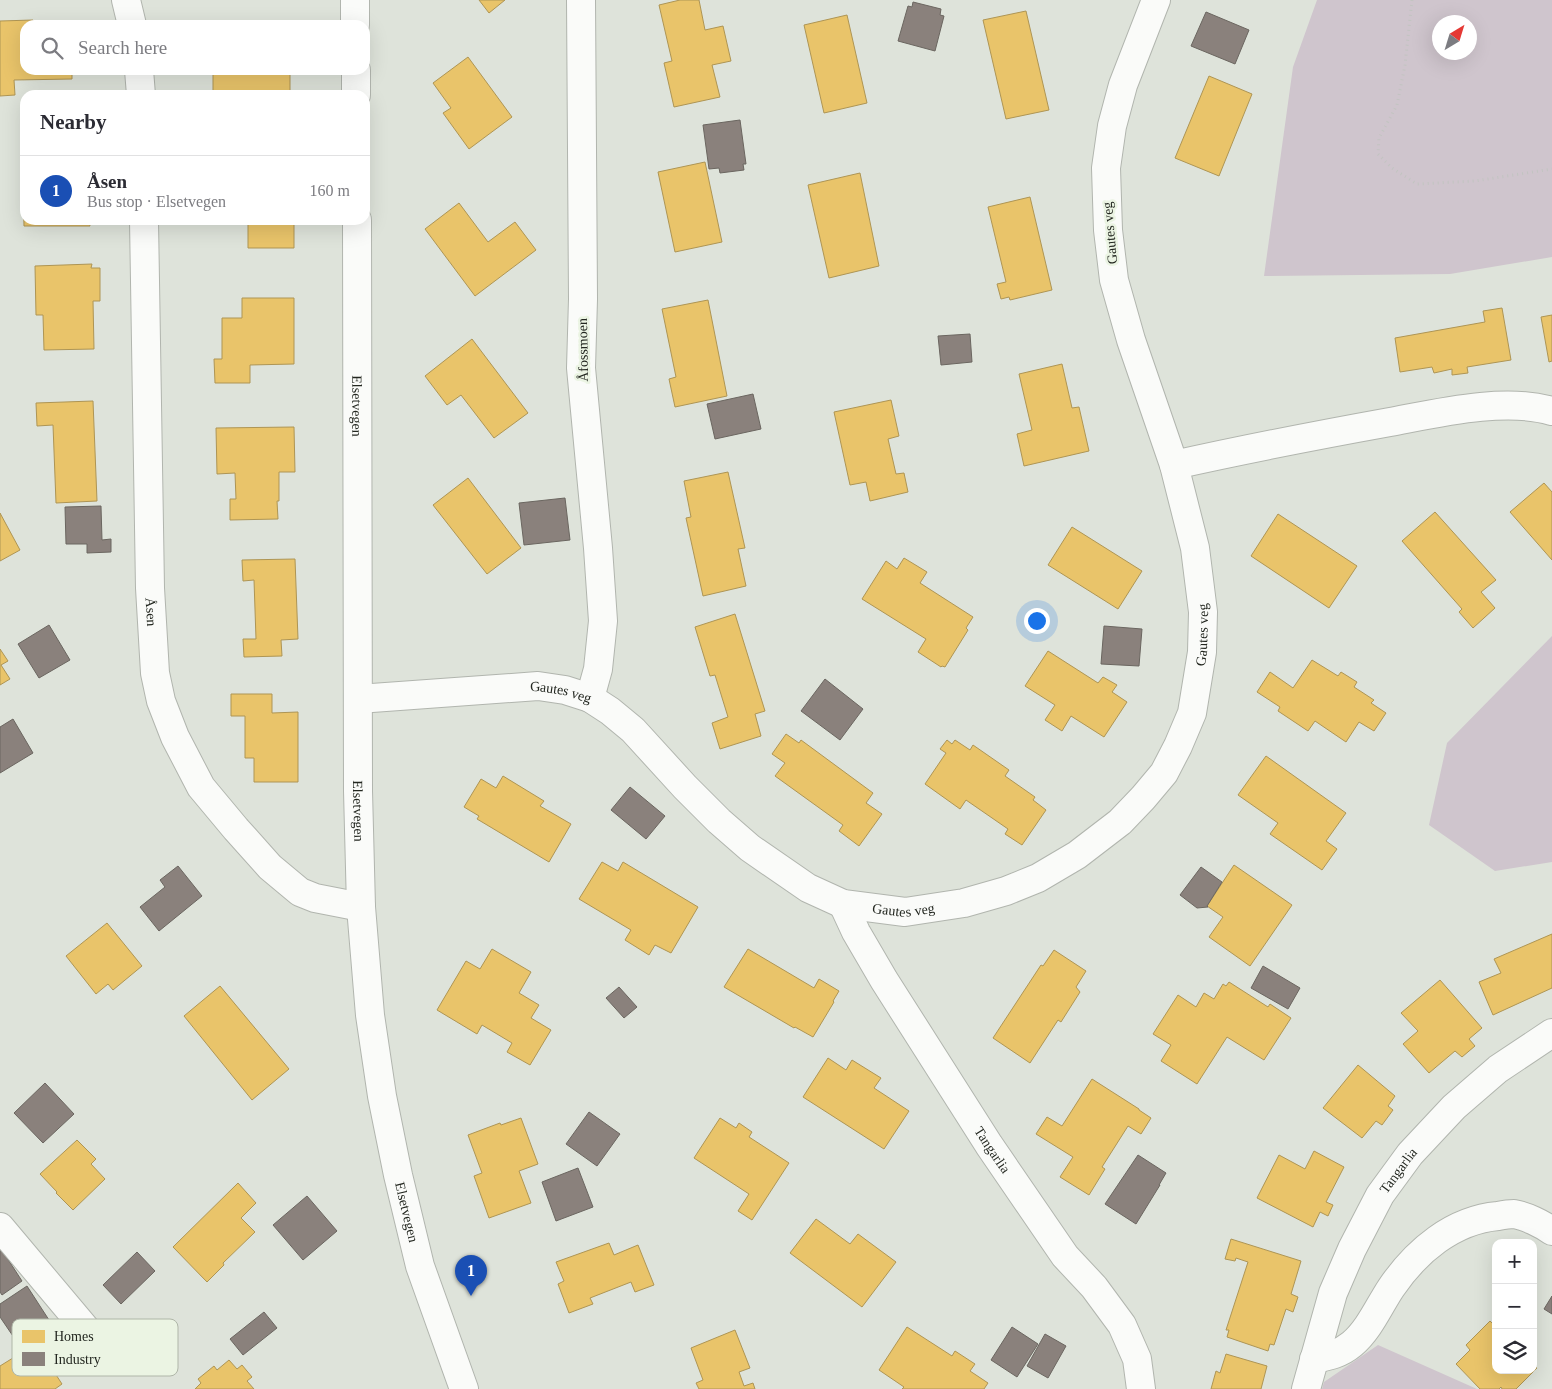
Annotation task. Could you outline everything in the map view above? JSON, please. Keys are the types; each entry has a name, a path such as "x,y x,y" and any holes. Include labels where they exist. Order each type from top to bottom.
{"street":[{"path":"126,0 131,20"},
{"path":"355,0 356,20"},
{"name":"Åfossmoen","path":"580,0 583,298 581,368 603,621 598,669 590,698"},
{"name":"Gautes veg","path":"358,699 538,686 565,690 590,698 610,711 633,730 685,787 750,848 808,888 843,904 904,912 964,903 1006,891 1038,878 1077,855 1120,822 1164,773 1178,746 1192,714 1202,652 1203,612 1195,548 1174,465 1126,323 1114,280 1108,230 1106,168 1112,126 1123,85 1156,0"},
{"path":"139,75 141,90"},
{"path":"356,75 356,90"},
{"name":"Åsen","path":"144,225 150,588 155,673 161,701 174,737 201,786 270,867 300,892 315,898 361,907"},
{"name":"Elsetvegen","path":"356,225 361,907 370,1014 382,1096 398,1175 420,1266 464,1389"},
{"path":"1174,465 1261,445 1453,411 1500,406 1539,407 1552,411"},
{"name":"Tangarlia","path":"843,904 856,932 884,980 990,1145 1065,1256 1094,1287 1122,1325 1137,1359 1142,1389"},
{"name":"Tangarlia","path":"1306,1389 1333,1293 1352,1249 1380,1195 1410,1154 1454,1107 1498,1069 1552,1033"},
{"path":"1314,1359 1341,1353 1354,1343 1410,1263 1433,1242 1458,1227 1486,1217 1513,1214 1540,1223 1552,1231"},
{"path":"0,1227 77,1319"}],"path":[{"path":"1412,0 1405,65 1398,105 1378,138 1378,154 1392,168 1417,184 1475,181 1552,169"}],"shaded area":[{"path":"1317,0 1552,0 1552,257 1450,274 1264,276 1293,67"},
{"path":"1552,636 1552,862 1495,871 1429,825 1447,743"},
{"path":"1378,1345 1477,1389 1322,1389 1324,1382"}],"building: Homes":[{"path":"479,0 505,0 489,13"},
{"path":"680,0 699,0 705,30 723,26 731,61 712,65 720,97 674,107 664,63 672,61 659,5"},
{"path":"1026,11 1049,110 1006,119 983,20"},
{"path":"847,15 867,103 824,113 804,25"},
{"path":"20,20 20,75 72,75 72,79 14,80 15,95 0,96 0,21"},
{"path":"468,57 512,117 469,149 443,113 451,108 433,83"},
{"path":"213,75 290,75 290,90 213,90"},
{"path":"1209,76 1252,94 1219,176 1175,158"},
{"path":"705,162 722,242 675,252 658,172"},
{"path":"860,173 879,266 829,278 808,185"},
{"path":"1030,197 1052,290 1010,300 1009,297 1001,299 997,284 1006,282 988,207"},
{"path":"459,203 488,242 515,222 536,250 475,296 425,229"},
{"path":"24,225 90,226 24,226"},
{"path":"248,225 294,225 294,248 248,248"},
{"path":"92,264 91,268 100,268 100,301 93,301 94,349 44,350 43,315 36,315 35,266"},
{"path":"242,298 294,298 294,364 250,365 250,383 215,383 214,359 222,359 222,318 242,318"},
{"path":"708,300 727,396 675,407 669,379 676,377 662,309"},
{"path":"1502,308 1511,360 1467,367 1468,373 1452,375 1452,369 1434,373 1432,367 1400,372 1395,338 1485,322 1483,311"},
{"path":"1552,315 1552,361 1549,362 1541,317"},
{"path":"472,339 528,413 494,438 461,395 447,405 425,376"},
{"path":"1062,364 1072,408 1079,407 1089,451 1024,466 1017,434 1032,430 1019,374"},
{"path":"891,400 899,436 888,439 896,474 904,473 908,492 870,501 866,482 850,485 834,412"},
{"path":"93,401 97,501 56,503 53,425 37,426 36,403"},
{"path":"294,427 295,472 279,472 278,519 230,520 230,499 236,499 235,473 217,474 216,428"},
{"path":"728,472 745,548 738,549 746,586 703,596 686,518 691,517 684,481"},
{"path":"468,478 521,548 487,574 433,505"},
{"path":"1544,483 1552,492 1552,560 1510,512"},
{"path":"1435,512 1496,580 1481,592 1495,608 1473,628 1459,612 1462,609 1402,541"},
{"path":"0,513 20,550 0,561"},
{"path":"1278,514 1357,566 1329,608 1251,556"},
{"path":"1072,527 1142,571 1118,609 1048,565"},
{"path":"904,558 927,572 920,583 973,617 966,628 968,630 945,667 941,667 918,652 926,639 862,599 886,561 897,569"},
{"path":"295,559 298,639 281,640 282,656 244,657 243,639 256,639 254,580 243,581 242,560"},
{"path":"735,614 765,711 755,714 761,736 720,749 712,723 728,717 715,675 710,676 695,627"},
{"path":"0,649 8,661 1,665 10,679 0,685"},
{"path":"1048,651 1098,683 1103,677 1117,685 1112,692 1127,702 1104,737 1071,716 1062,731 1045,720 1055,705 1025,686"},
{"path":"1312,660 1338,676 1341,672 1357,682 1354,687 1374,700 1371,703 1386,713 1374,731 1359,722 1346,742 1315,721 1308,731 1278,711 1280,707 1257,692 1270,672 1293,688"},
{"path":"231,694 272,694 272,713 298,712 298,782 254,782 254,758 245,758 245,716 231,716"},
{"path":"786,734 799,743 801,740 873,793 866,803 882,814 859,846 839,831 843,825 775,776 785,763 772,754"},
{"path":"947,740 952,744 955,740 970,750 973,745 1009,770 1005,776 1035,797 1033,800 1046,810 1022,845 1005,834 1008,829 966,800 960,809 925,784 946,753 940,749"},
{"path":"1266,756 1346,813 1326,841 1337,849 1322,870 1270,834 1278,823 1238,795"},
{"path":"503,776 544,801 540,806 571,824 549,862 477,819 479,816 464,807 481,779 496,788"},
{"path":"602,862 618,871 623,862 698,907 671,953 655,945 649,955 625,940 631,930 579,899"},
{"path":"1234,865 1292,905 1250,966 1209,937 1223,917 1207,906"},
{"path":"107,923 142,966 113,990 108,984 96,994 66,956"},
{"path":"1552,934 1552,988 1493,1015 1479,982 1501,973 1494,959"},
{"path":"492,949 531,972 519,993 539,1005 531,1018 551,1030 530,1065 507,1052 512,1043 482,1025 477,1034 437,1010 466,961 480,969"},
{"path":"748,949 814,988 819,979 839,991 813,1037 724,987"},
{"path":"1054,950 1086,971 1076,987 1080,992 1061,1022 1058,1020 1030,1063 993,1038 1041,965 1043,966"},
{"path":"1440,980 1482,1028 1469,1039 1475,1046 1462,1057 1455,1051 1429,1073 1403,1044 1418,1031 1401,1013"},
{"path":"1229,982 1268,1007 1270,1004 1291,1018 1264,1060 1227,1037 1197,1084 1161,1061 1171,1045 1153,1034 1178,995 1196,1007 1204,993 1214,999 1223,984 1226,986"},
{"path":"220,986 289,1069 252,1100 184,1016"},
{"path":"828,1058 846,1070 852,1060 881,1078 874,1088 909,1111 884,1149 803,1097"},
{"path":"1358,1065 1395,1096 1388,1106 1393,1110 1382,1125 1376,1121 1362,1138 1323,1108"},
{"path":"1092,1079 1151,1118 1141,1134 1128,1126 1102,1167 1105,1169 1089,1195 1060,1177 1073,1157 1036,1134 1047,1117 1062,1126"},
{"path":"521,1118 538,1164 519,1171 531,1203 489,1218 474,1176 482,1173 468,1135 500,1123 501,1125"},
{"path":"720,1118 736,1128 739,1123 752,1132 749,1137 789,1163 752,1220 738,1211 749,1194 694,1158"},
{"path":"77,1140 96,1159 91,1164 105,1179 73,1210 40,1174"},
{"path":"1314,1151 1344,1167 1326,1202 1333,1205 1328,1216 1320,1212 1313,1227 1257,1198 1279,1155 1305,1169"},
{"path":"238,1183 256,1203 241,1218 255,1232 223,1263 224,1265 207,1282 173,1247"},
{"path":"816,1219 850,1244 858,1234 896,1262 862,1307 790,1253"},
{"path":"1231,1239 1301,1261 1291,1294 1298,1297 1293,1312 1286,1309 1274,1345 1270,1344 1268,1351 1227,1337 1229,1330 1226,1330 1248,1262 1236,1258 1235,1261 1225,1259"},
{"path":"609,1243 614,1255 638,1245 654,1285 635,1292 631,1282 590,1298 593,1304 569,1313 558,1284 564,1281 556,1262"},
{"path":"1490,1321 1492,1323 1492,1374 1531,1374 1516,1389 1502,1389 1501,1387 1499,1389 1480,1389 1456,1364 1470,1350 1466,1345"},
{"path":"907,1327 952,1356 955,1351 975,1364 970,1371 988,1383 984,1389 902,1389 904,1387 879,1370"},
{"path":"735,1330 750,1368 739,1372 744,1386 753,1383 755,1389 699,1389 696,1383 703,1380 691,1348"},
{"path":"1226,1354 1267,1366 1261,1389 1211,1389 1216,1371 1220,1373"},
{"path":"12,1359 12,1376 57,1376 62,1384 55,1389 0,1389 0,1366"},
{"path":"229,1360 237,1369 242,1365 252,1377 247,1381 254,1389 195,1389 201,1383 198,1379 214,1366 217,1370"}],"building: Industry":[{"path":"913,2 941,9 940,15 944,16 935,51 898,41 908,6 912,7"},
{"path":"1206,12 1249,30 1235,64 1191,46"},
{"path":"740,120 746,164 743,164 744,170 720,173 719,168 709,169 703,125"},
{"path":"970,334 972,362 941,365 938,336"},
{"path":"753,394 761,429 715,439 707,404"},
{"path":"565,498 570,540 524,545 519,503"},
{"path":"101,506 102,540 111,539 111,552 87,553 87,544 66,544 65,507"},
{"path":"49,625 70,660 39,678 18,644"},
{"path":"1104,626 1142,629 1139,666 1101,664"},
{"path":"825,679 863,709 840,740 801,711"},
{"path":"13,719 33,753 0,773 0,727"},
{"path":"630,787 665,816 646,839 611,810"},
{"path":"178,866 202,896 159,931 140,907 165,887 160,880"},
{"path":"1201,867 1222,882 1208,907 1197,908 1180,895"},
{"path":"1263,966 1300,988 1288,1009 1251,988"},
{"path":"619,987 637,1007 624,1018 606,998"},
{"path":"45,1083 74,1114 43,1143 14,1113"},
{"path":"589,1112 620,1134 597,1166 566,1144"},
{"path":"1138,1155 1166,1173 1136,1224 1105,1204"},
{"path":"578,1168 593,1207 556,1221 542,1182"},
{"path":"307,1196 337,1231 303,1260 273,1225"},
{"path":"0,1247 22,1281 2,1295 0,1292"},
{"path":"137,1252 155,1271 121,1304 103,1285"},
{"path":"27,1286 48,1319 12,1319 12,1335 0,1317 0,1304"},
{"path":"1552,1296 1552,1314 1544,1309"},
{"path":"264,1312 277,1328 243,1355 230,1339"},
{"path":"1012,1327 1038,1344 1017,1377 991,1360"},
{"path":"1045,1334 1066,1346 1048,1378 1027,1366"}],"place":[{"name":"Åsen","path":"471,1296"}]}
